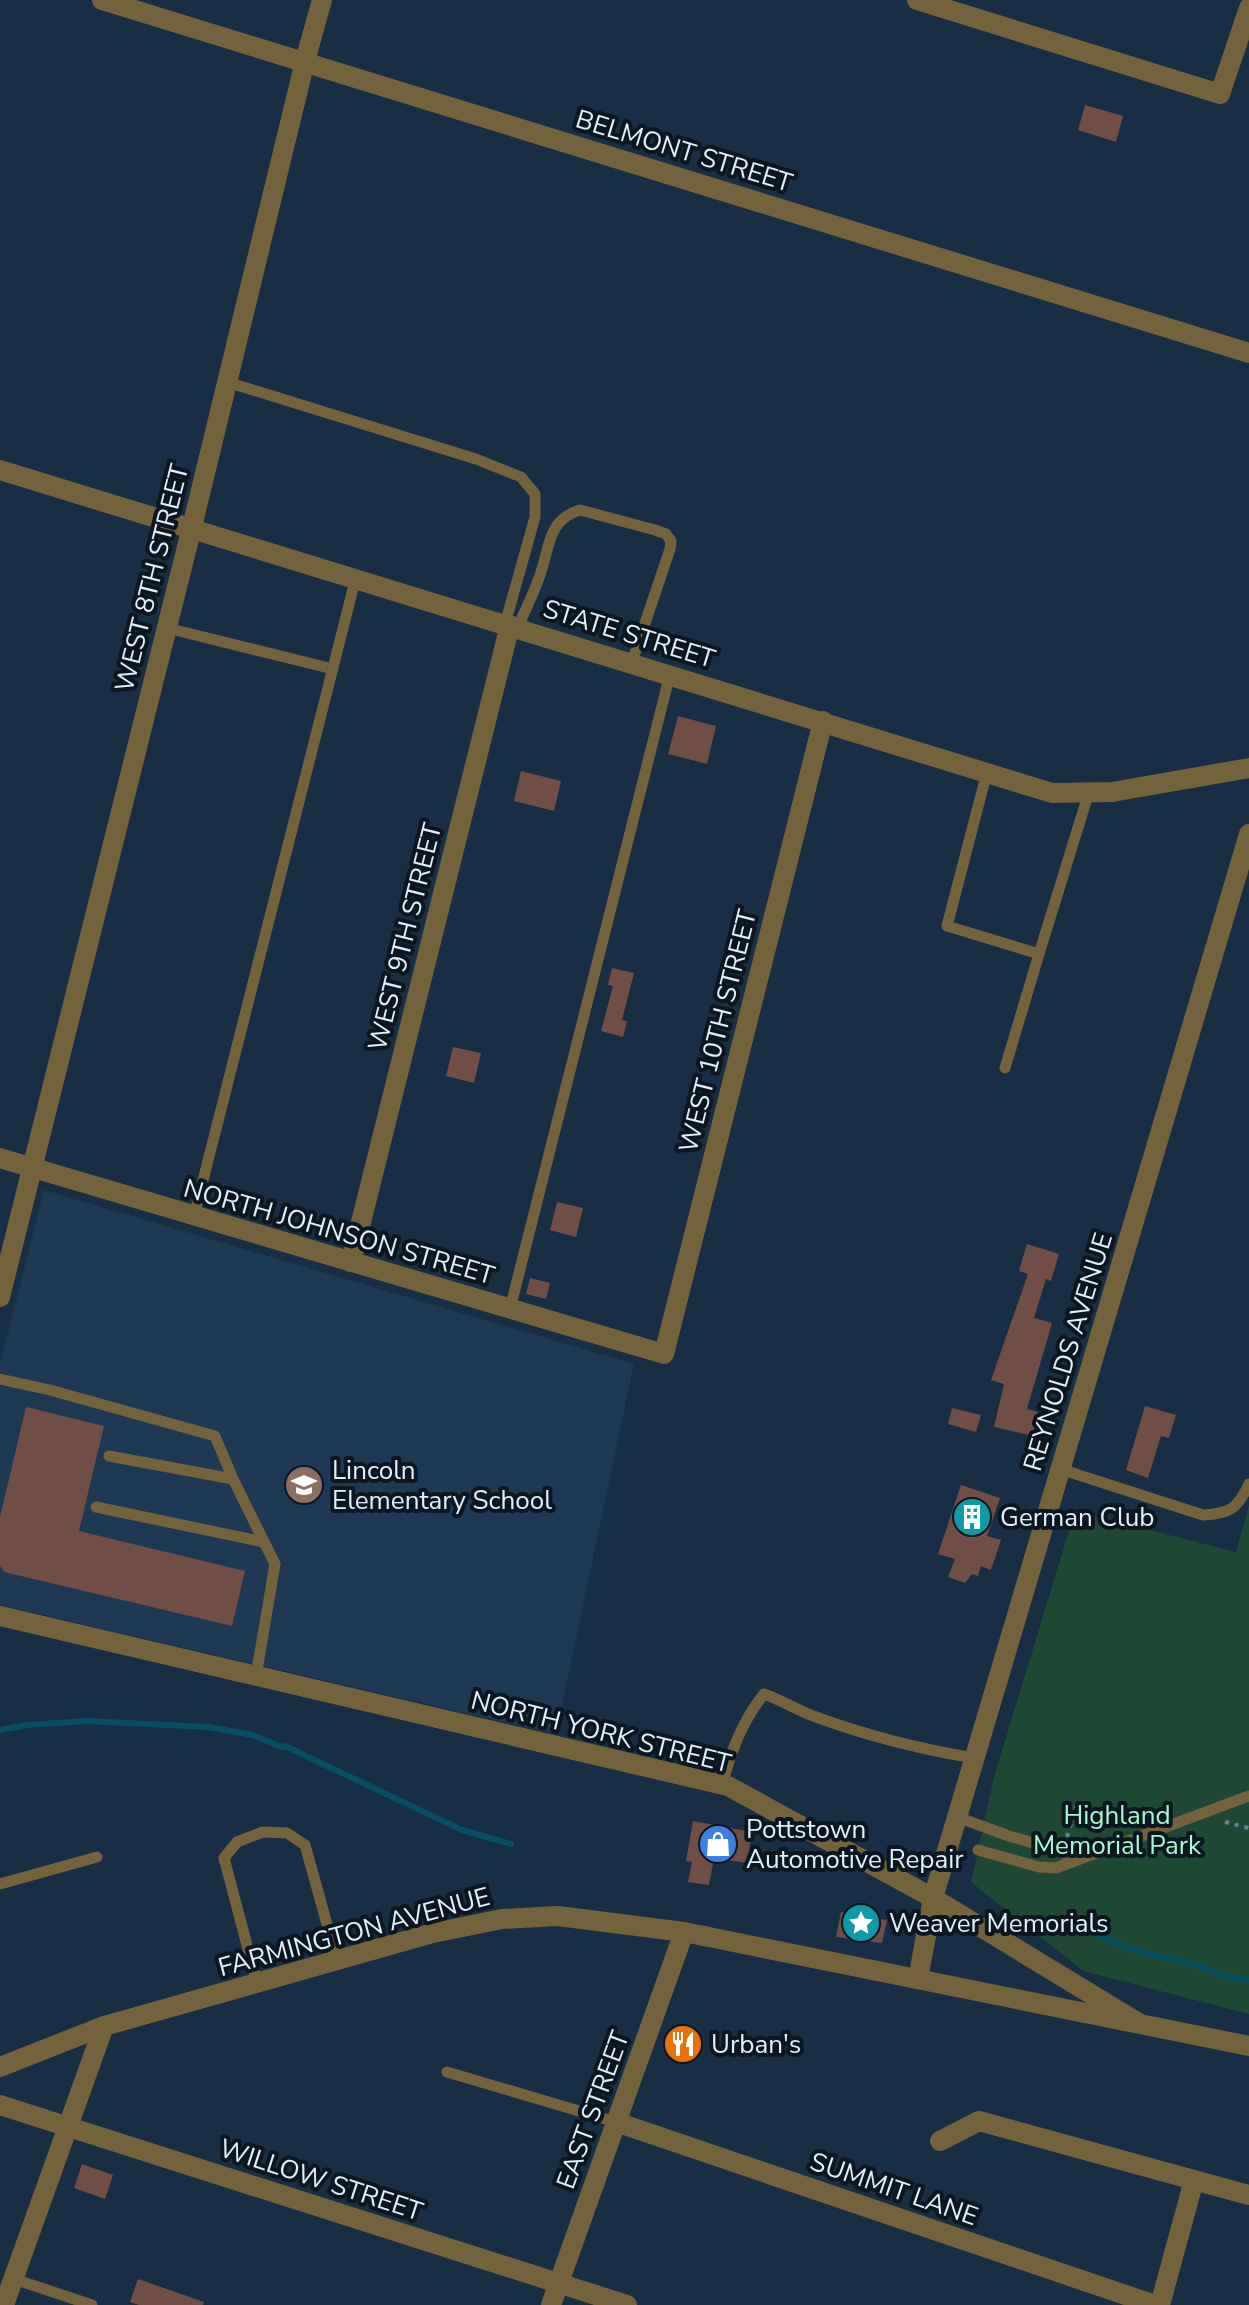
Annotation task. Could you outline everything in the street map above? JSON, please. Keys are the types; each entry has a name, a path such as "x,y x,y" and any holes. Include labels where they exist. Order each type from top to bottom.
{"street":[{"name":"BELMONT STREET","path":"102,0 1249,353"},
{"name":"WEST 8TH STREET","path":"0,1297 322,0"},
{"path":"917,0 1220,94 1249,8"},
{"name":"STATE STREET","path":"0,470 1052,793 1112,792 1249,768"},
{"name":"WEST 9TH STREET","path":"351,1262 511,625"},
{"name":"WEST 10TH STREET","path":"664,1354 823,721"},
{"name":"REYNOLDS AVENUE","path":"918,1979 932,1904 974,1758 1249,834"},
{"name":"NORTH JOHNSON STREET","path":"0,1158 664,1354"},
{"name":"NORTH YORK STREET","path":"0,1616 722,1785 1140,2024"},
{"name":"FARMINGTON AVENUE","path":"0,2067 104,2026 433,1933 502,1919 558,1916 684,1932 1249,2046"},
{"name":"EAST STREET","path":"551,2305 684,1932"},
{"path":"4,2305 104,2026"},
{"name":"WILLOW STREET","path":"0,2105 627,2305"},
{"path":"940,2141 979,2121 1249,2195"},
{"name":"SUMMIT LANE","path":"616,2122 1158,2305"},
{"path":"1158,2305 1194,2180"}],"lane":[{"path":"227,382 476,459 521,477 535,494 535,517 511,625"},
{"path":"511,625 542,570 551,533 560,519 580,510 655,530 666,534 671,541 670,549 632,662"},
{"path":"194,1216 356,577"},
{"path":"167,628 333,669"},
{"path":"510,1309 670,674"},
{"path":"987,772 947,926 1039,954"},
{"path":"1005,1068 1089,792"},
{"path":"0,1379 215,1436 275,1564 256,1676"},
{"path":"109,1456 233,1479"},
{"path":"1060,1469 1203,1515 1223,1514 1241,1502 1249,1484"},
{"path":"96,1507 264,1542"},
{"path":"722,1785 730,1755 749,1714 764,1694 812,1716 873,1737 922,1750 974,1758"},
{"path":"978,1850 1039,1867 1056,1868 1249,1796"},
{"path":"957,1817 1062,1851 1070,1861"},
{"path":"257,1983 224,1858 237,1842 263,1832 287,1833 305,1845 337,1960"},
{"path":"0,1884 97,1857"},
{"path":"447,2072 616,2122"},
{"path":"14,2279 92,2305"}],"path":[{"path":"1062,1851 1078,1801"}],"shaded area":[{"name":"Lincoln Elementary School","path":"44,1190 634,1364 556,1734 0,1605 0,1365"}],"green space":[{"name":"Highland Memorial Park","path":"1249,1505 1249,2014 1083,1971 971,1882 994,1777 1075,1511 1236,1552"}],"building":[{"path":"1085,105 1123,116 1116,142 1078,130"},
{"path":"678,716 716,726 707,764 668,754"},
{"path":"521,771 561,781 554,811 514,801"},
{"path":"612,968 634,973 622,1020 627,1021 623,1037 601,1031 613,986 608,985"},
{"path":"453,1047 481,1053 474,1083 446,1076"},
{"path":"557,1202 583,1208 576,1237 550,1230"},
{"path":"1027,1244 1059,1254 1051,1281 1046,1279 1034,1318 1052,1323 1027,1409 1038,1412 1033,1436 994,1427 1004,1384 991,1380 1028,1274 1019,1271"},
{"path":"530,1278 550,1283 546,1299 526,1294"},
{"path":"1145,1406 1176,1415 1169,1438 1161,1436 1148,1478 1126,1470"},
{"path":"26,1407 104,1426 79,1531 245,1571 232,1626 4,1572 0,1566 0,1517"},
{"path":"952,1408 981,1415 976,1432 948,1424"},
{"name":"German Club","path":"961,1485 1000,1498 987,1536 1001,1540 991,1570 981,1566 978,1576 972,1574 965,1583 948,1577 955,1559 938,1554"},
{"path":"693,1821 752,1832 747,1863 714,1858 709,1885 688,1882 692,1862 686,1861"},
{"path":"841,1912 887,1920 882,1943 836,1937"},
{"path":"82,2164 113,2175 105,2199 74,2188"},
{"path":"138,2279 204,2302 203,2305 139,2305 130,2302"}],"waterway":[{"path":"0,1730 86,1721 208,1727 253,1735 285,1746 462,1830 511,1844"},
{"path":"1053,1920 1063,1920 1133,1950 1249,1980"}],"place":[{"name":"Lincoln Elementary School","path":"304,1485"},
{"name":"German Club","path":"972,1517"},
{"name":"Pottstown Automotive Repair","path":"718,1844"},
{"name":"Weaver Memorials","path":"861,1923"},
{"name":"Urban's","path":"683,2044"}]}
